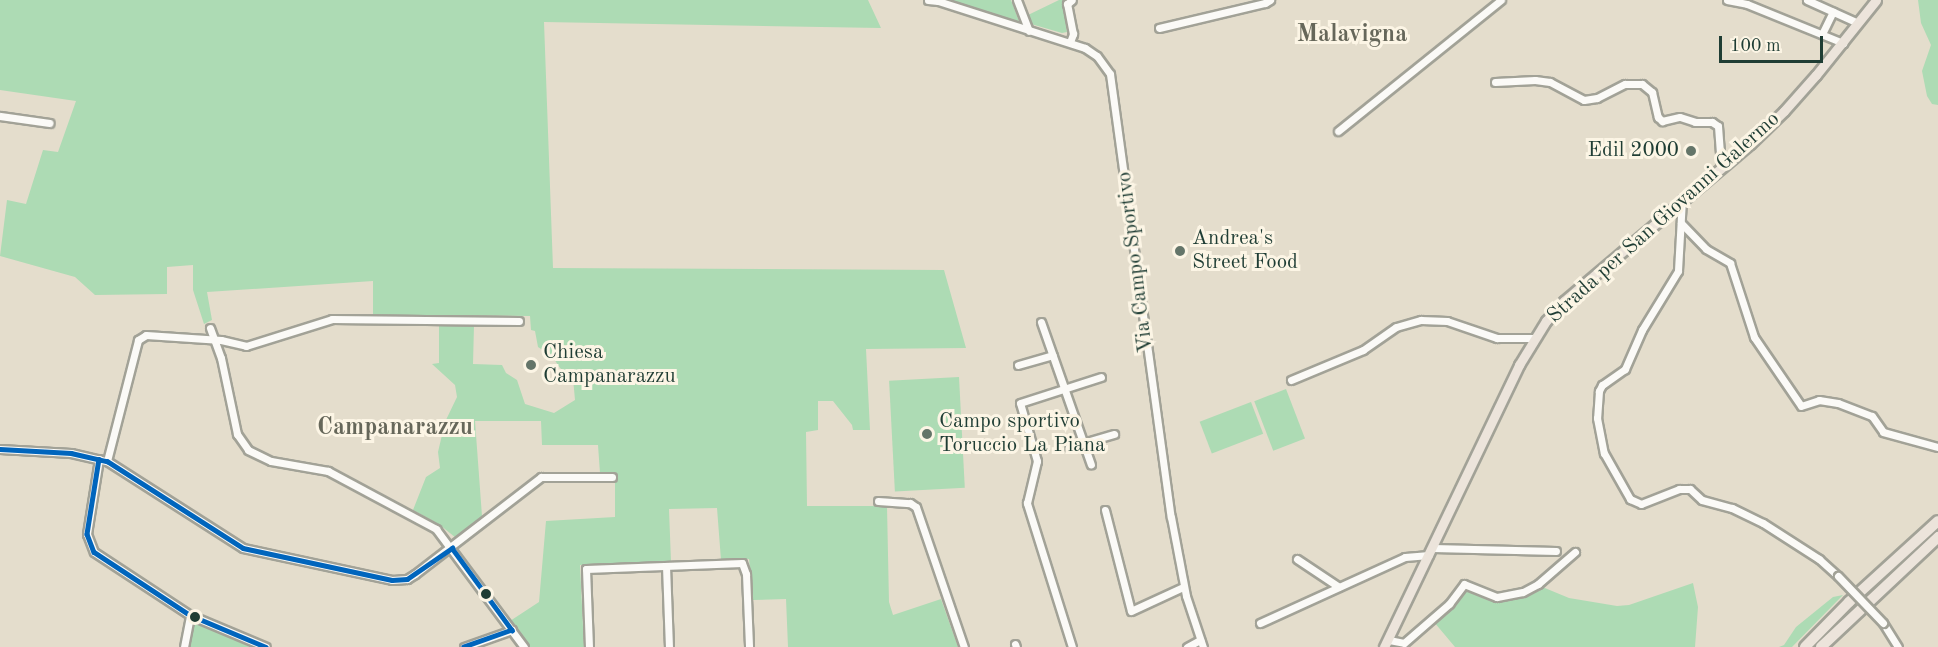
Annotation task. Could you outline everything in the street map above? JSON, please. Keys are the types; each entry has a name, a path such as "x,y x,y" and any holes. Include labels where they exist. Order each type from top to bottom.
{"highway":[{"path":"1805,647 1857,594 1938,522"},
{"path":"1821,647 1938,537"}],"main road":[{"name":"Strada per San Giovanni Galermo","path":"1386,643 1534,338 1564,301 1784,111 1843,43 1876,0"}],"street":[{"name":"Via Campo Sportivo","path":"928,0 1070,42 1097,56 1110,74 1123,155 1150,376 1184,587 1202,644"},
{"path":"1017,0 1029,31"},
{"path":"1070,42 1073,34 1067,4 1072,0"},
{"path":"1159,28 1270,0"},
{"path":"1338,131 1502,0"},
{"path":"1727,0 1747,4 1843,43"},
{"path":"1807,0 1858,23"},
{"path":"1822,34 1833,11"},
{"path":"1496,82 1535,80 1550,82 1584,100 1597,98 1625,84 1642,84 1652,92 1658,117 1662,121 1680,117 1718,126 1721,167"},
{"path":"0,116 50,123"},
{"path":"1682,199 1678,271 1641,330 1625,369 1602,385 1599,391 1597,418 1604,453 1629,499 1641,504 1679,489 1690,489 1702,500 1732,508 1763,523 1819,559 1883,623 1898,647"},
{"path":"1681,223 1706,249 1730,263 1754,337 1801,406 1819,400 1838,403 1872,416 1883,432 1938,447"},
{"path":"266,647 190,615 101,558 90,546 87,534 89,514 138,340 146,335 215,340 246,346 332,320 519,321"},
{"path":"1291,380 1363,350 1396,327 1421,320 1447,321 1497,338 1534,338"},
{"path":"1041,322 1065,386 1090,465"},
{"path":"210,328 215,340 237,434 248,450 271,461 328,471 436,529 524,647"},
{"path":"1018,365 1053,355"},
{"path":"1072,647 1027,503 1036,461 1020,403 1065,386 1101,376"},
{"path":"1069,447 1114,434"},
{"path":"0,449 36,450 103,460 243,548 392,580 407,579 452,548 541,477 612,477"},
{"path":"878,501 910,503 916,507 964,647"},
{"path":"1105,510 1131,611 1184,587"},
{"path":"1260,623 1405,557 1431,552 1556,550"},
{"path":"1386,643 1404,643 1449,604 1464,584 1497,597 1522,592 1538,584 1575,552"},
{"path":"1297,560 1339,587"},
{"path":"589,647 585,569 742,563 746,574 749,647"},
{"path":"666,566 669,647"},
{"path":"184,647 190,615"},
{"path":"464,647 512,630"},
{"path":"1187,647 1202,644"}],"green space":[{"path":"0,0 868,0 881,28 544,22 553,268 944,270 966,348 866,349 870,430 853,430 852,425 833,401 818,401 818,430 806,432 807,506 887,506 889,602 893,615 941,599 958,647 788,647 786,599 753,600 749,559 721,560 717,508 669,509 671,562 580,565 584,647 529,647 510,621 539,602 546,521 615,517 615,474 600,473 598,445 542,445 541,421 475,421 482,516 456,538 440,525 413,510 426,477 440,468 438,452 445,422 457,397 455,385 432,364 439,363 439,326 474,326 473,364 502,365 506,373 517,380 525,404 554,413 575,400 573,378 560,368 552,356 538,347 535,331 531,330 530,316 373,315 373,281 207,292 212,320 204,324 193,290 193,265 167,267 167,294 95,295 75,277 0,256 7,200 26,204 43,150 58,152 76,101 0,90"},
{"path":"945,0 1011,0 1020,24"},
{"path":"1059,0 1066,0 1063,4 1067,32 1062,33 1031,24 1028,15"},
{"path":"1918,0 1938,0 1938,105 1932,104 1927,96 1922,71 1931,45 1921,23"},
{"name":"Campo sportivo Toruccio La Piana","path":"959,377 965,488 895,492 889,381"},
{"path":"1286,389 1305,438 1273,451 1254,401"},
{"path":"1251,402 1263,434 1212,453 1200,422"},
{"path":"1693,583 1698,607 1695,647 1455,647 1434,622 1465,588 1471,588 1499,601 1526,595 1540,586 1569,598 1617,606 1629,605"},
{"path":"1843,595 1792,647 1779,647 1784,645 1796,627 1833,597"},
{"path":"194,622 196,622 250,647 188,647"}],"transit line":[{"path":"0,449 71,453 107,461 243,548 392,580 407,579 452,548 512,630 464,647"},
{"path":"99,459 87,534 94,552 190,615 266,647"}],"place":[{"name":"Edil 2000","path":"1691,151"},
{"name":"Andrea's Street Food","path":"1180,251"},
{"name":"Chiesa Campanarazzu","path":"531,365"},
{"name":"Campo sportivo Toruccio La Piana","path":"927,434"}],"district":[{"name":"Malavigna","path":"1352,36"},
{"name":"Campanarazzu","path":"395,429"}]}
